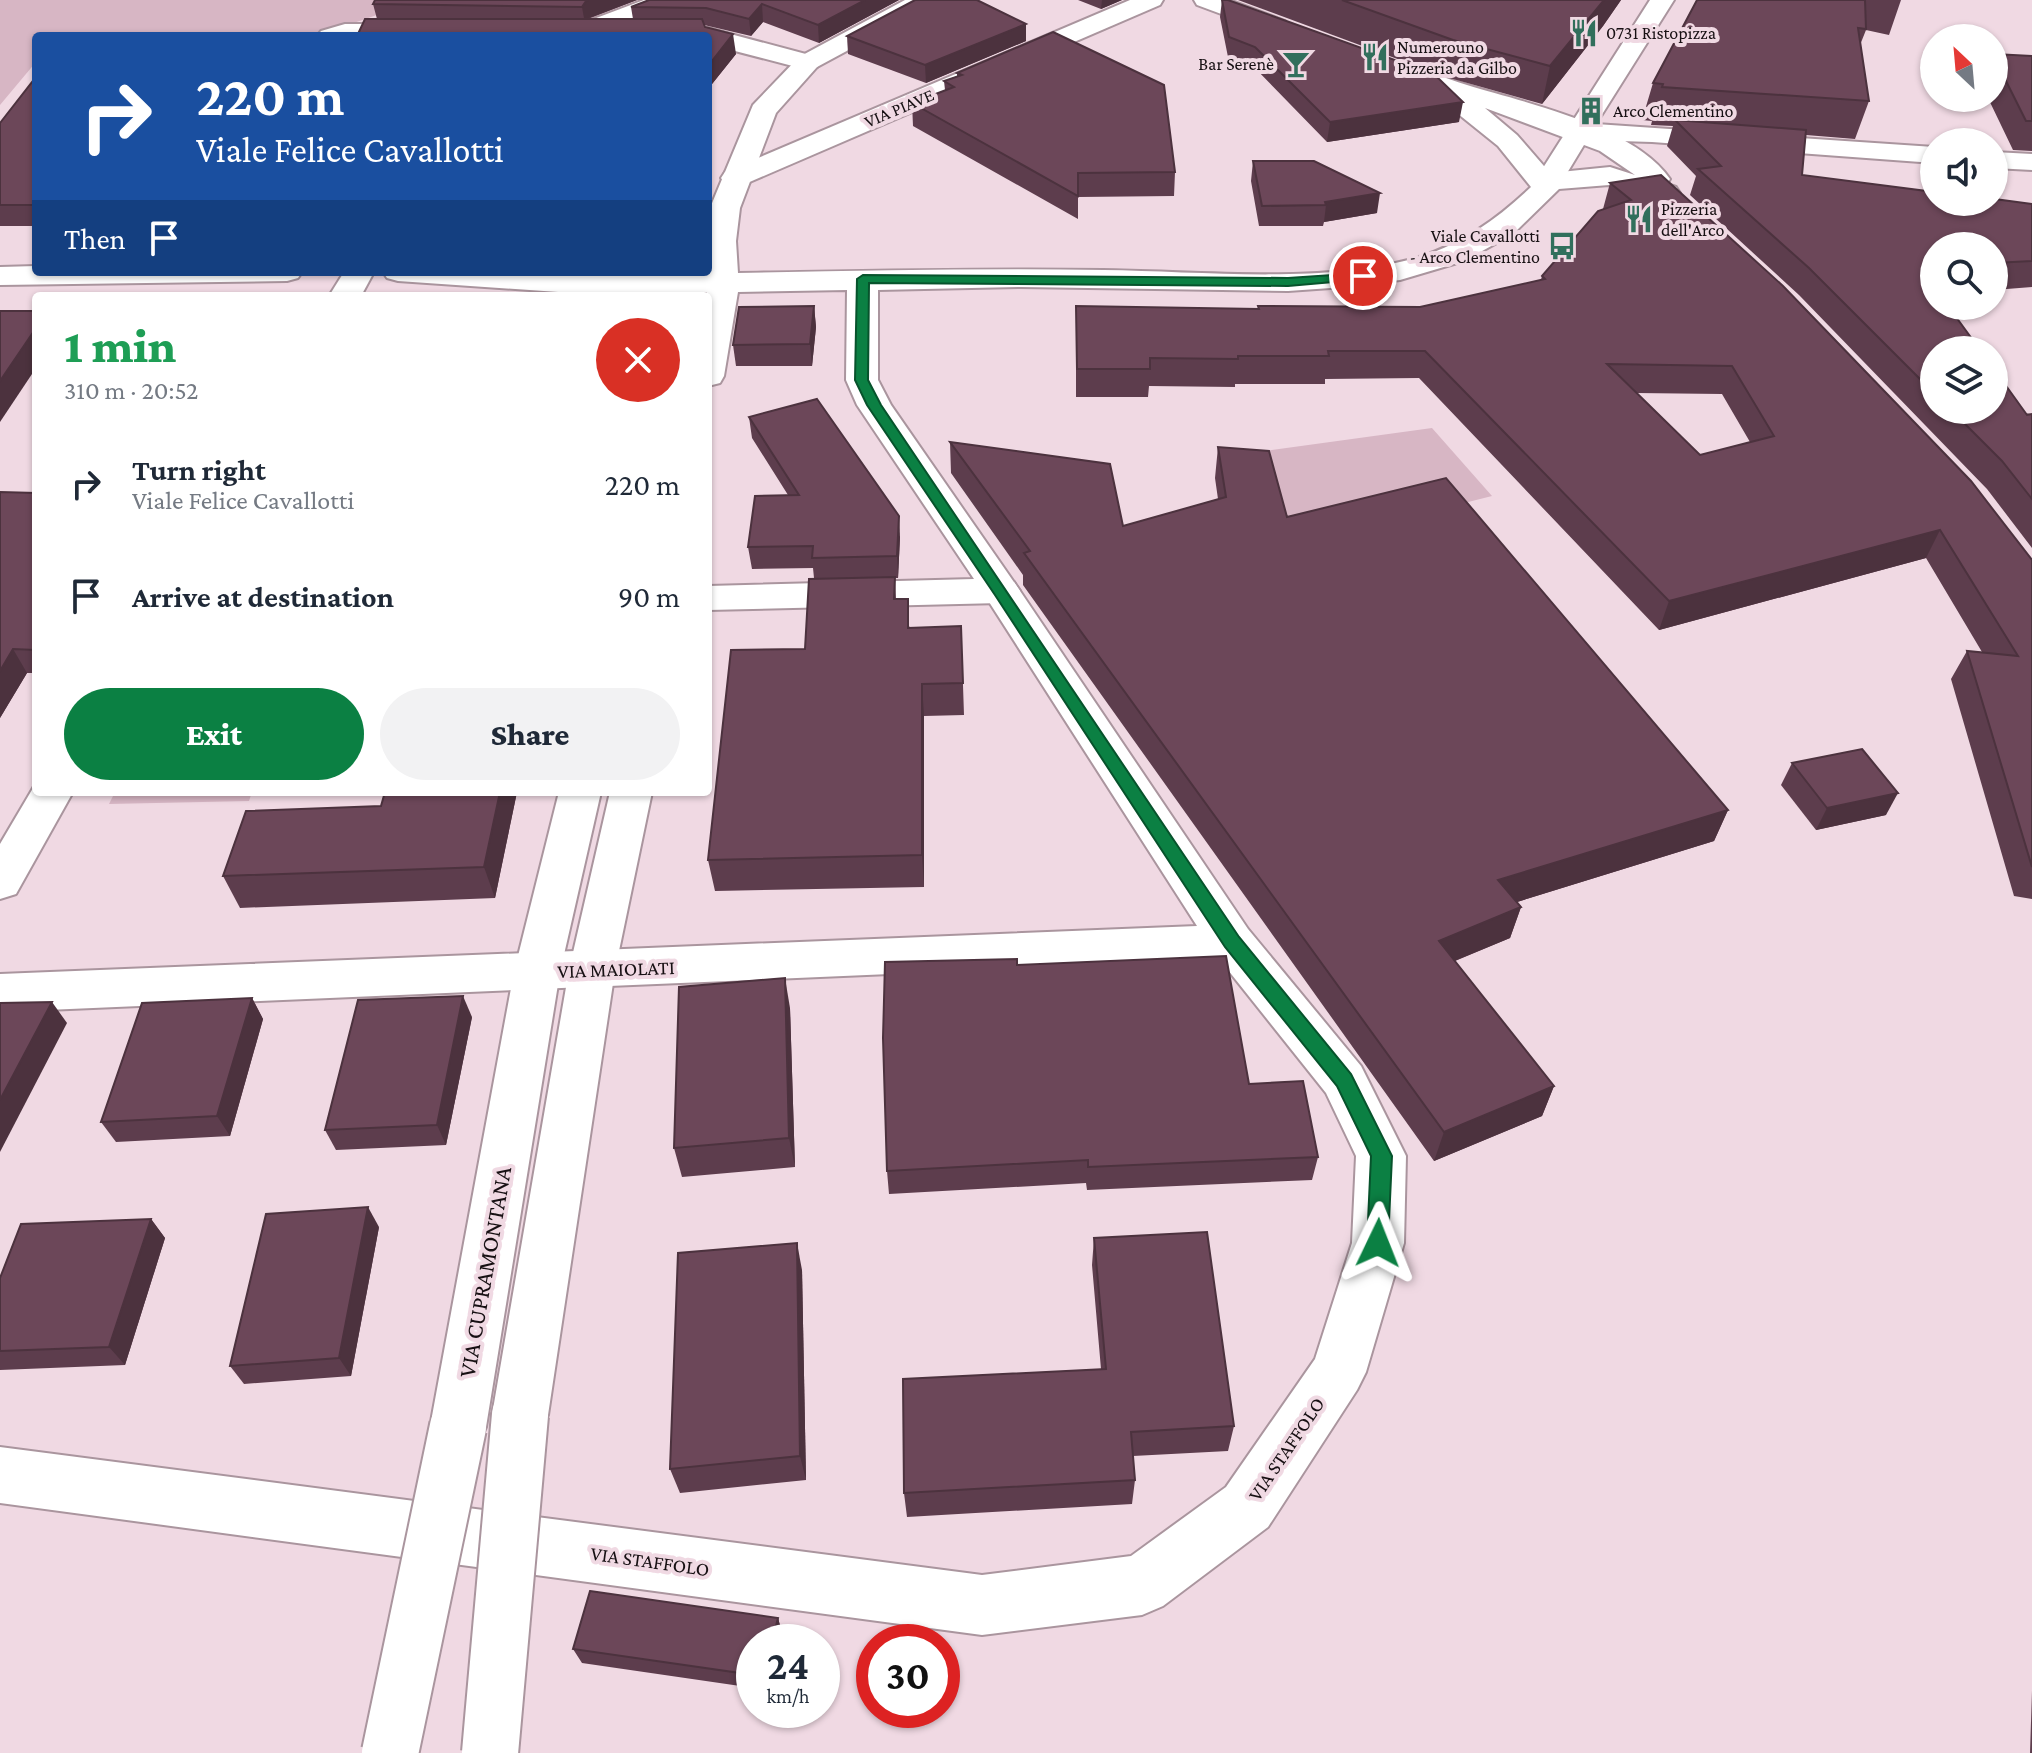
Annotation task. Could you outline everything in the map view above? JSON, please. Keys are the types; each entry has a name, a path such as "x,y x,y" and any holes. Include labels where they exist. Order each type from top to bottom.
{"main road":[{"path":"581,32 667,0"},
{"path":"712,353 724,285 717,245 735,178 763,111 808,62 923,0"},
{"name":"VIA PIAVE","path":"735,178 1151,0"},
{"path":"1206,0 1305,37"},
{"path":"456,276 587,285 724,285 854,280 1288,282 1419,268 1481,242 1506,226 1547,185 1662,0"},
{"path":"345,32 440,32"},
{"path":"712,37 808,62"},
{"path":"1372,60 1436,86 1494,102 1587,118 1652,134 1920,154"},
{"path":"1436,86 1496,127 1547,185"},
{"path":"1547,185 1610,176 1677,203 1642,165 1587,118"},
{"path":"2008,161 2032,162"},
{"path":"717,245 754,266 854,280"},
{"path":"0,276 32,276"},
{"name":"VIA STAFFOLO","path":"0,1475 982,1605 1142,1585 1247,1507 1338,1372 1378,1243 1381,1156 1344,1080 1232,942 1001,591 874,405 862,380 854,280"},
{"path":"712,598 1001,591"},
{"path":"0,882 50,796"},
{"name":"VIA CUPRAMONTANA","path":"390,1753 458,1427 537,972 579,796"},
{"path":"490,1753 520,1415 592,970 630,796"},
{"name":"VIA MAIOLATI","path":"0,993 1232,942"}],"shaded area":[{"path":"0,0 401,0 397,8 328,32 32,32 32,67 0,105"},
{"path":"1432,428 1492,496 1282,549 1258,452"},
{"path":"113,796 251,796 249,801 109,804"}],"building":[{"path":"375,0 588,0 582,7 373,4"},
{"path":"649,0 865,0 818,25 762,4 749,19 706,8 631,7"},
{"path":"915,0 977,0 1026,24 925,65 847,36"},
{"path":"1222,0 1434,74 1463,102 1330,122 1255,47 1229,37"},
{"path":"1342,0 1604,0 1550,66 1453,40"},
{"path":"1697,0 1865,0 1866,29 1858,28 1869,101 1662,87 1663,84 1653,83"},
{"path":"365,19 702,19 705,27 733,34 712,61 712,32 359,32"},
{"path":"1053,32 1164,85 1175,172 1078,173 1078,196 912,103 954,87 944,81 962,75 957,73"},
{"path":"2008,55 2032,56 2032,121 2026,121 2008,85"},
{"path":"32,82 32,205 0,205 0,123"},
{"path":"1675,120 1806,130 1802,175 1920,190 1920,216 2008,216 2008,201 2032,204 2032,261 2008,262 2008,232 1920,232 1920,320 1958,320 1970,336 1920,336 1920,379 1809,268 1698,169 1721,166"},
{"path":"1253,161 1314,161 1380,193 1325,202 1326,205 1262,206"},
{"path":"1661,175 1783,286 1971,481 2032,560 2032,867 1967,651 2018,656 1940,530 1669,601 1425,351 1328,351 1329,356 1238,356 1238,359 1150,358 1150,369 1077,369 1076,306 1259,309 1258,306 1420,307 1545,279 1542,276 1598,211 1631,200 1610,183","holes":["1607,364 1732,366 1774,436 1700,455"]},
{"path":"814,306 810,344 733,345 739,307"},
{"path":"0,311 32,311 32,334 0,381"},
{"path":"2008,389 2027,415 2032,414 2032,499 2002,461 1965,424 2008,424"},
{"path":"817,399 899,516 897,556 812,558 813,546 748,547 755,496 799,495 749,417"},
{"path":"950,442 1110,464 1123,526 1226,497 1218,447 1269,451 1287,517 1446,478 1728,810 1498,880 1521,907 1439,941 1554,1086 1444,1132 1024,553 1030,551"},
{"path":"0,492 32,493 32,650 13,649 0,671"},
{"path":"895,577 894,599 908,599 908,628 961,626 963,683 922,684 922,855 708,860 731,650 805,649 809,579"},
{"path":"1862,749 1898,793 1827,808 1792,763"},
{"path":"384,796 499,796 484,867 223,876 246,811 381,806"},
{"path":"1226,956 1249,1084 1303,1081 1318,1157 1088,1167 1088,1160 887,1171 883,1038 885,962 1017,959 1017,965"},
{"path":"785,978 789,1138 674,1148 679,987"},
{"path":"463,996 437,1125 325,1130 358,1000"},
{"path":"252,998 217,1116 101,1122 142,1003"},
{"path":"52,1002 0,1100 0,1003"},
{"path":"368,1207 339,1358 230,1366 266,1214"},
{"path":"151,1219 109,1347 0,1351 0,1278 21,1224"},
{"path":"1207,1232 1234,1426 1131,1432 1135,1480 904,1493 903,1379 1106,1369 1094,1238"},
{"path":"797,1243 800,1456 670,1469 678,1253"},
{"path":"590,1591 778,1618 776,1624 736,1624 736,1672 573,1649"}],"place":[{"name":"0731 Ristopizza","path":"1584,33"},
{"name":"Numerouno Pizzeria da Gilbo","path":"1375,57"},
{"name":"Bar Serenè","path":"1296,64"},
{"name":"Arco Clementino","path":"1591,111"},
{"name":"Pizzeria dell'Arco","path":"1639,219"},
{"name":"Viale Cavallotti - Arco Clementino","path":"1562,246"}],"route":[{"path":"1363,276 1288,282 863,279 862,380 874,405 1001,591 1232,942 1344,1080 1381,1156 1378,1243"}]}
